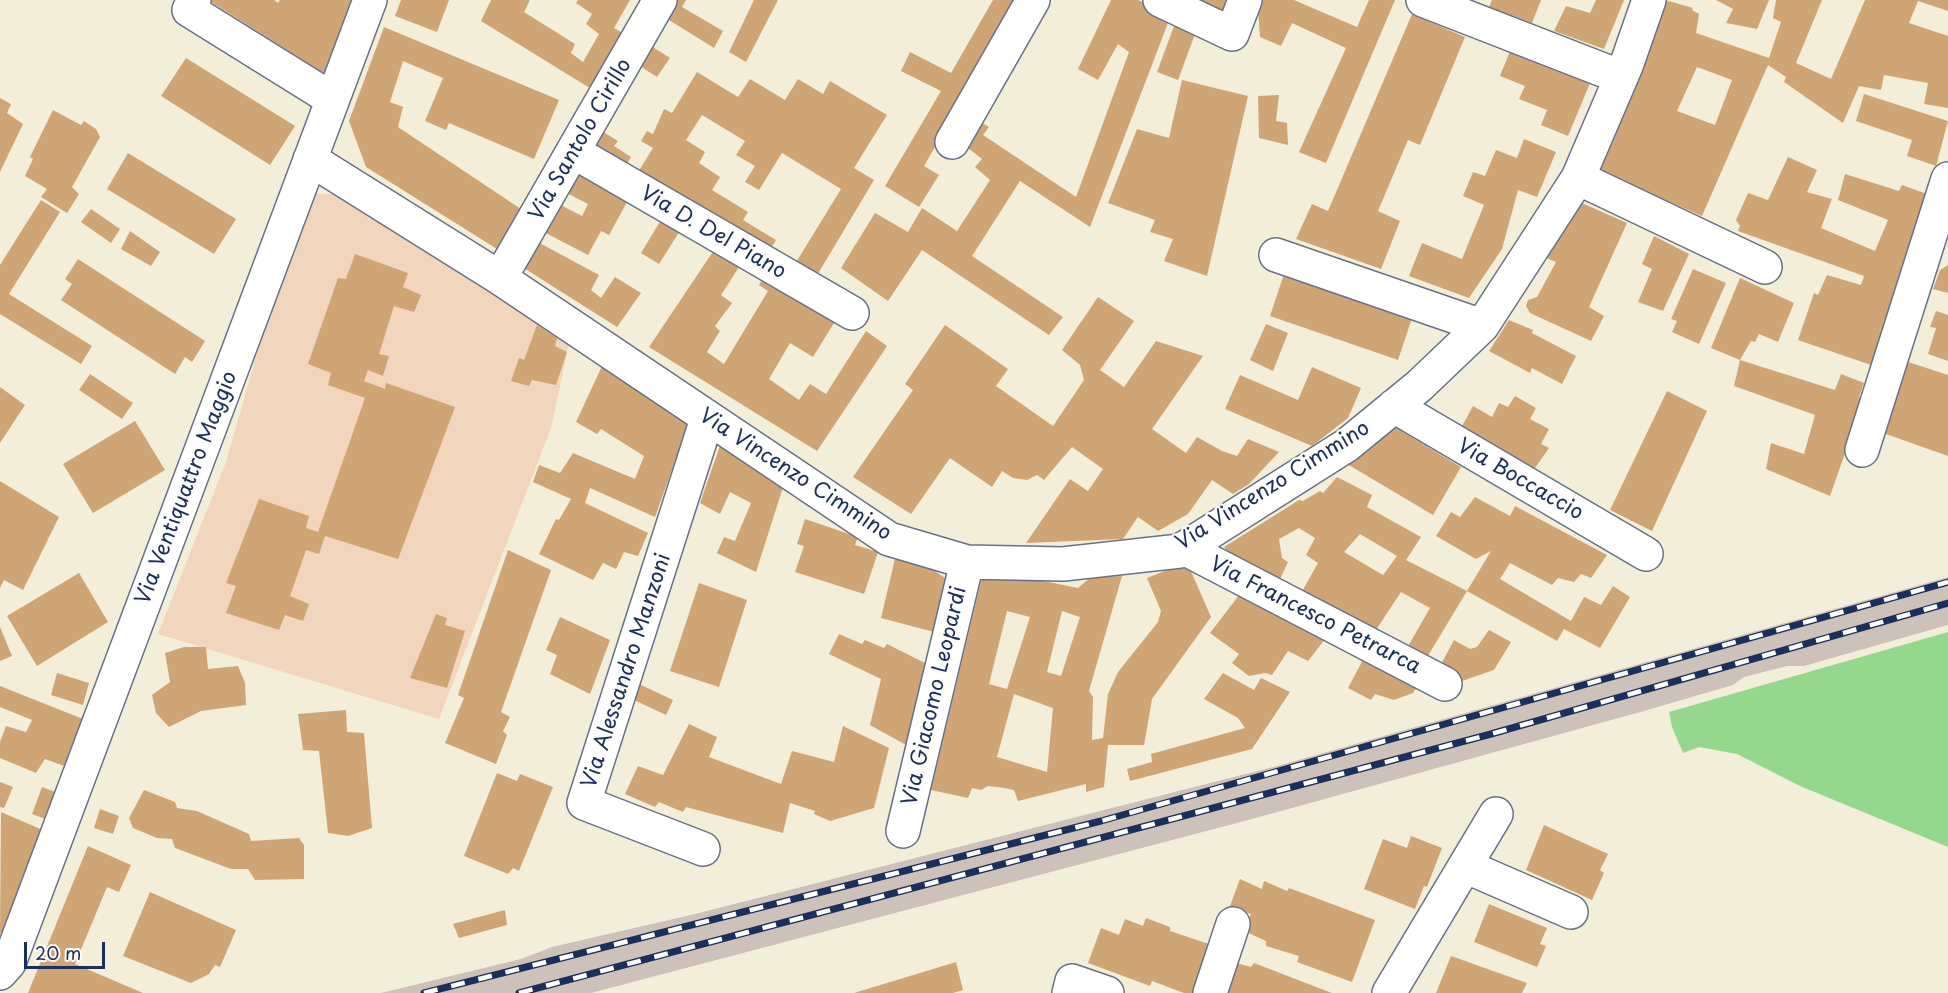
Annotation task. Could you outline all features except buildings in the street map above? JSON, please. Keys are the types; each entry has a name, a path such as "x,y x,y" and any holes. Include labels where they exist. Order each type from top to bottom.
{"street":[{"name":"Via Ventiquattro Maggio","path":"0,973 9,963 370,0"},
{"name":"Via Santolo Cirillo","path":"500,278 660,0"},
{"path":"952,142 1033,0"},
{"path":"1160,0 1232,34 1245,0"},
{"path":"1423,0 1622,77"},
{"name":"Via Vincenzo Cimmino","path":"310,159 500,278 889,539 967,562 1063,564 1184,548 1347,445 1394,406 1482,326 1578,178 1622,77 1649,0"},
{"path":"185,3 332,99"},
{"name":"Via D. Del Piano","path":"574,152 852,313"},
{"path":"1578,178 1765,267"},
{"path":"1862,450 1948,179"},
{"path":"1276,255 1482,326"},
{"name":"Via Boccaccio","path":"1394,406 1646,554"},
{"name":"Via Alessandro Manzoni","path":"703,849 584,803 707,419"},
{"name":"Via Francesco Petrarca","path":"1184,548 1445,684"},
{"name":"Via Giacomo Leopardi","path":"903,831 967,562"},
{"path":"1389,993 1496,814"},
{"path":"1465,866 1571,912"},
{"path":"1210,993 1233,924"},
{"path":"1070,987 1107,993"}],"shaded area":[{"path":"316,194 340,194 569,343 551,428 439,719 158,634 226,462 269,311"},
{"path":"1948,577 1948,625 1804,666 1787,666 1744,677 1733,685 1644,711 1252,819 591,993 381,993 521,959 552,947 695,914 1277,766"}],"green space":[{"path":"1948,632 1948,847 1800,786 1737,754 1699,747 1683,753 1672,727 1669,712"}],"railway":[{"path":"424,993 1101,821 1948,582"},
{"path":"519,993 1491,734 1948,603"}]}
